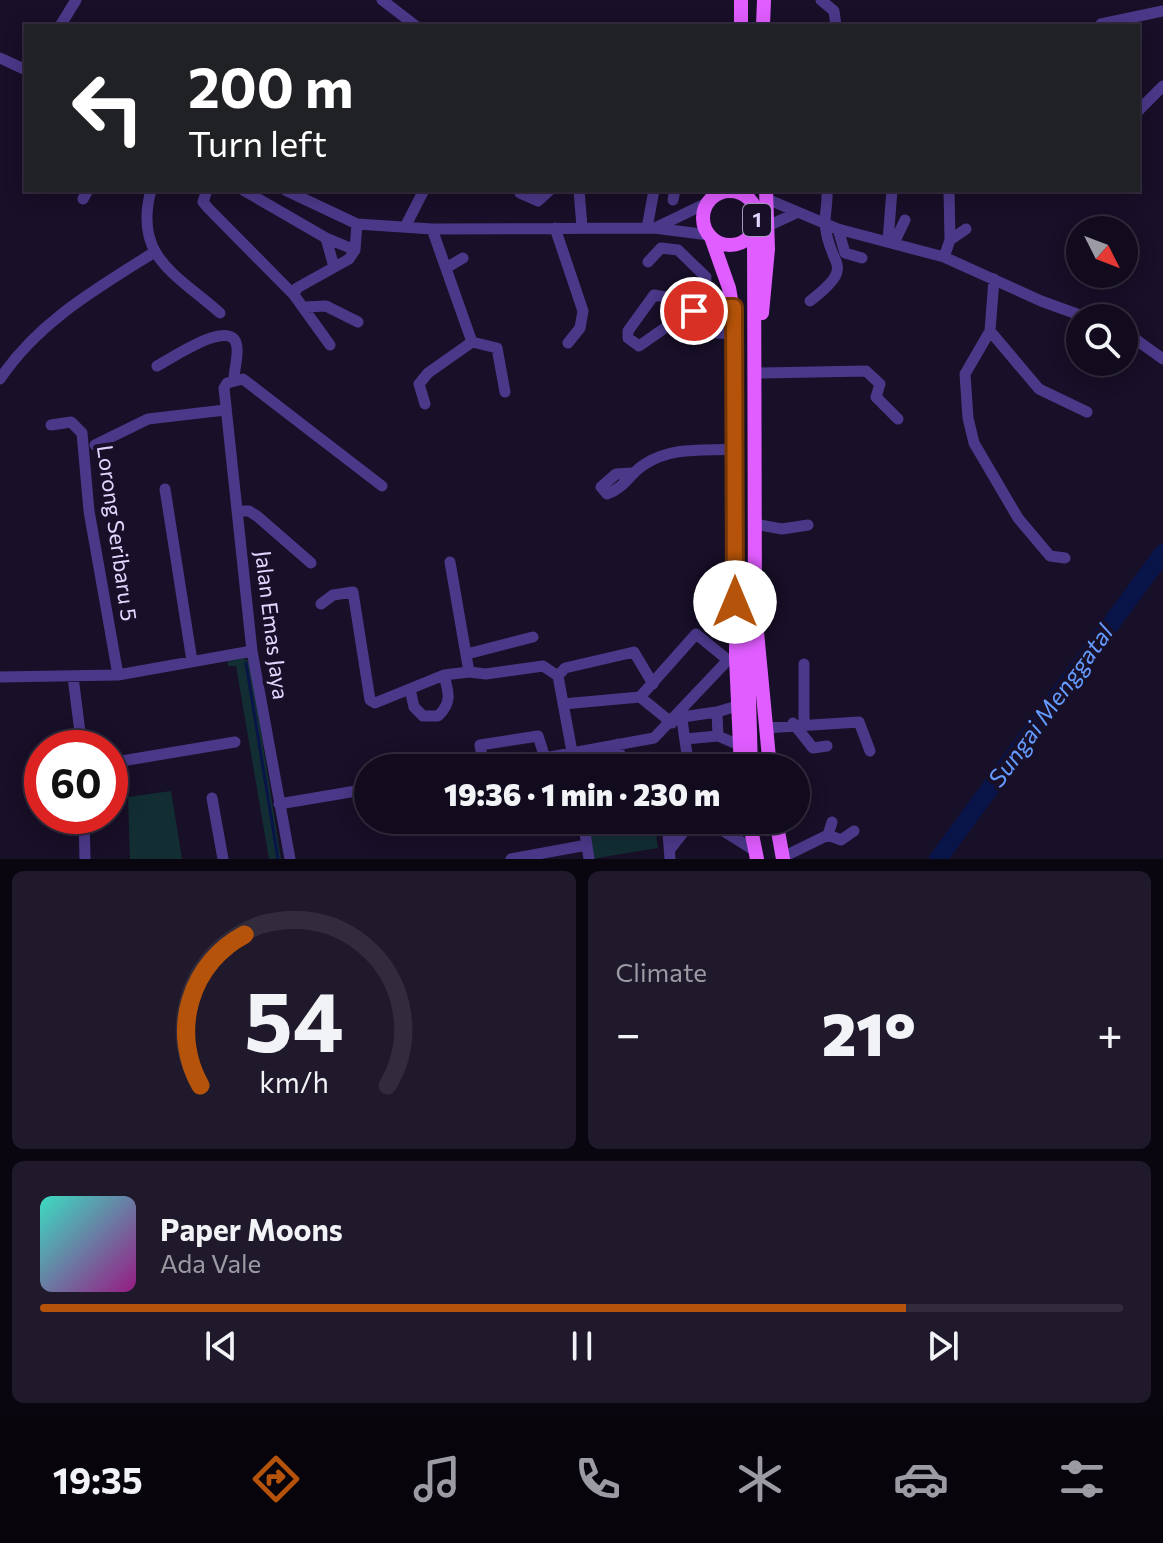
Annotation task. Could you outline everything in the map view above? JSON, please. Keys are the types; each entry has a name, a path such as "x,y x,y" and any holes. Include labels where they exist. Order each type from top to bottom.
{"main road":[{"path":"741,0 741,24"},
{"path":"763,24 764,0"},
{"name":"1","path":"740,754 732,659 737,334 734,307 703,219 715,196 732,192 750,195 761,228 756,366 755,611 768,754"},
{"path":"761,228 767,195"},
{"name":"1","path":"710,236 721,244 734,245 761,228"},
{"path":"735,575 738,587 744,588 747,584 748,383 756,366"},
{"path":"751,754 747,627 755,611"},
{"path":"752,834 756,855"},
{"path":"779,834 783,858"}],"street":[{"path":"62,22 76,0"},
{"path":"382,0 413,24"},
{"path":"821,0 834,11 836,24"},
{"path":"1101,24 1163,11"},
{"path":"0,58 24,69"},
{"path":"1140,109 1163,86"},
{"path":"151,192 145,230 153,253 220,313"},
{"path":"206,192 203,202 305,307 330,345"},
{"path":"246,192 326,238 355,250"},
{"path":"289,192 357,224 432,229 651,228 710,236"},
{"path":"405,227 423,192"},
{"path":"520,193 538,201 548,192"},
{"path":"579,192 582,227"},
{"path":"651,228 654,192"},
{"path":"810,301 834,283 838,275 825,224 827,192"},
{"path":"891,242 892,192"},
{"path":"944,257 950,240 949,192"},
{"path":"767,195 796,213 838,229 944,257 1066,309"},
{"path":"651,228 715,196"},
{"path":"761,228 796,213"},
{"path":"891,242 905,220"},
{"path":"294,295 297,288 349,259 355,250 357,224"},
{"path":"555,228 583,311 580,328 568,343"},
{"path":"432,229 472,342"},
{"path":"838,229 845,253 862,258"},
{"path":"950,240 966,229"},
{"path":"326,238 334,267"},
{"path":"648,262 661,248 678,250 706,277 704,307"},
{"path":"0,379 13,360 65,308 153,253"},
{"path":"446,268 463,258"},
{"path":"994,279 990,331 965,374 974,443 1034,539 1050,556 1065,558"},
{"path":"682,316 665,297 654,295 628,331 628,338 636,345 645,344 682,316 704,307 734,307"},
{"path":"305,307 326,306 358,322"},
{"path":"990,331 1026,378 1039,389 1087,412"},
{"path":"717,333 737,334"},
{"path":"157,366 209,337 223,334 232,338 237,346 234,380 243,379 382,486"},
{"path":"1138,341 1163,359"},
{"path":"425,404 419,384 428,373 472,342 497,348 505,392"},
{"path":"756,366 866,371 880,384 876,397 898,419"},
{"name":"Jalan Emas Jaya","path":"234,380 227,383 223,394 252,651 290,859"},
{"path":"95,445 148,419 225,410"},
{"name":"Lorong Seribaru 5","path":"51,425 71,422 82,433 89,511 118,675"},
{"path":"632,473 664,454 736,449"},
{"path":"165,489 192,661"},
{"path":"238,511 249,511 257,516 311,563"},
{"path":"755,524 782,529 808,525"},
{"path":"450,562 469,672"},
{"path":"321,604 333,595 353,592 370,700 380,704 444,675 469,672 486,674 543,666 558,676 572,753"},
{"path":"567,754 654,738 678,718 732,659 696,634 640,697"},
{"path":"467,654 533,637"},
{"path":"0,677 118,675 252,651"},
{"path":"558,676 565,668 634,652 653,684"},
{"path":"804,664 798,723 813,748 827,746"},
{"path":"410,689 414,707 423,716 438,716 447,707 450,695 444,675"},
{"path":"73,677 80,730"},
{"path":"563,704 640,697 678,718 737,706"},
{"path":"717,712 718,736"},
{"path":"678,718 687,754"},
{"path":"765,728 798,723 859,722 870,751"},
{"path":"482,754 480,745 538,736 544,754"},
{"path":"685,739 718,736 739,745"},
{"path":"128,760 235,742"},
{"path":"618,744 620,754"},
{"path":"279,804 354,791"},
{"path":"212,798 223,859"},
{"path":"783,858 828,835 832,822"},
{"path":"828,835 841,840 854,831"},
{"path":"84,834 85,859"},
{"path":"585,834 589,859"},
{"path":"668,834 670,854"},
{"path":"670,854 684,834"},
{"path":"728,834 756,855"},
{"path":"511,859 560,855 587,845"}],"green space":[{"path":"242,657 250,662 281,859 269,859 236,666 228,666 227,660"},
{"path":"171,791 182,859 130,859 128,797"},
{"path":"589,834 656,834 658,848 591,859"}],"waterway":[{"name":"Sungai Menggatal","path":"938,859 1163,553"},
{"path":"246,663 278,859"}],"route":[{"path":"694,311 704,307 734,307 737,334 735,602"}]}
